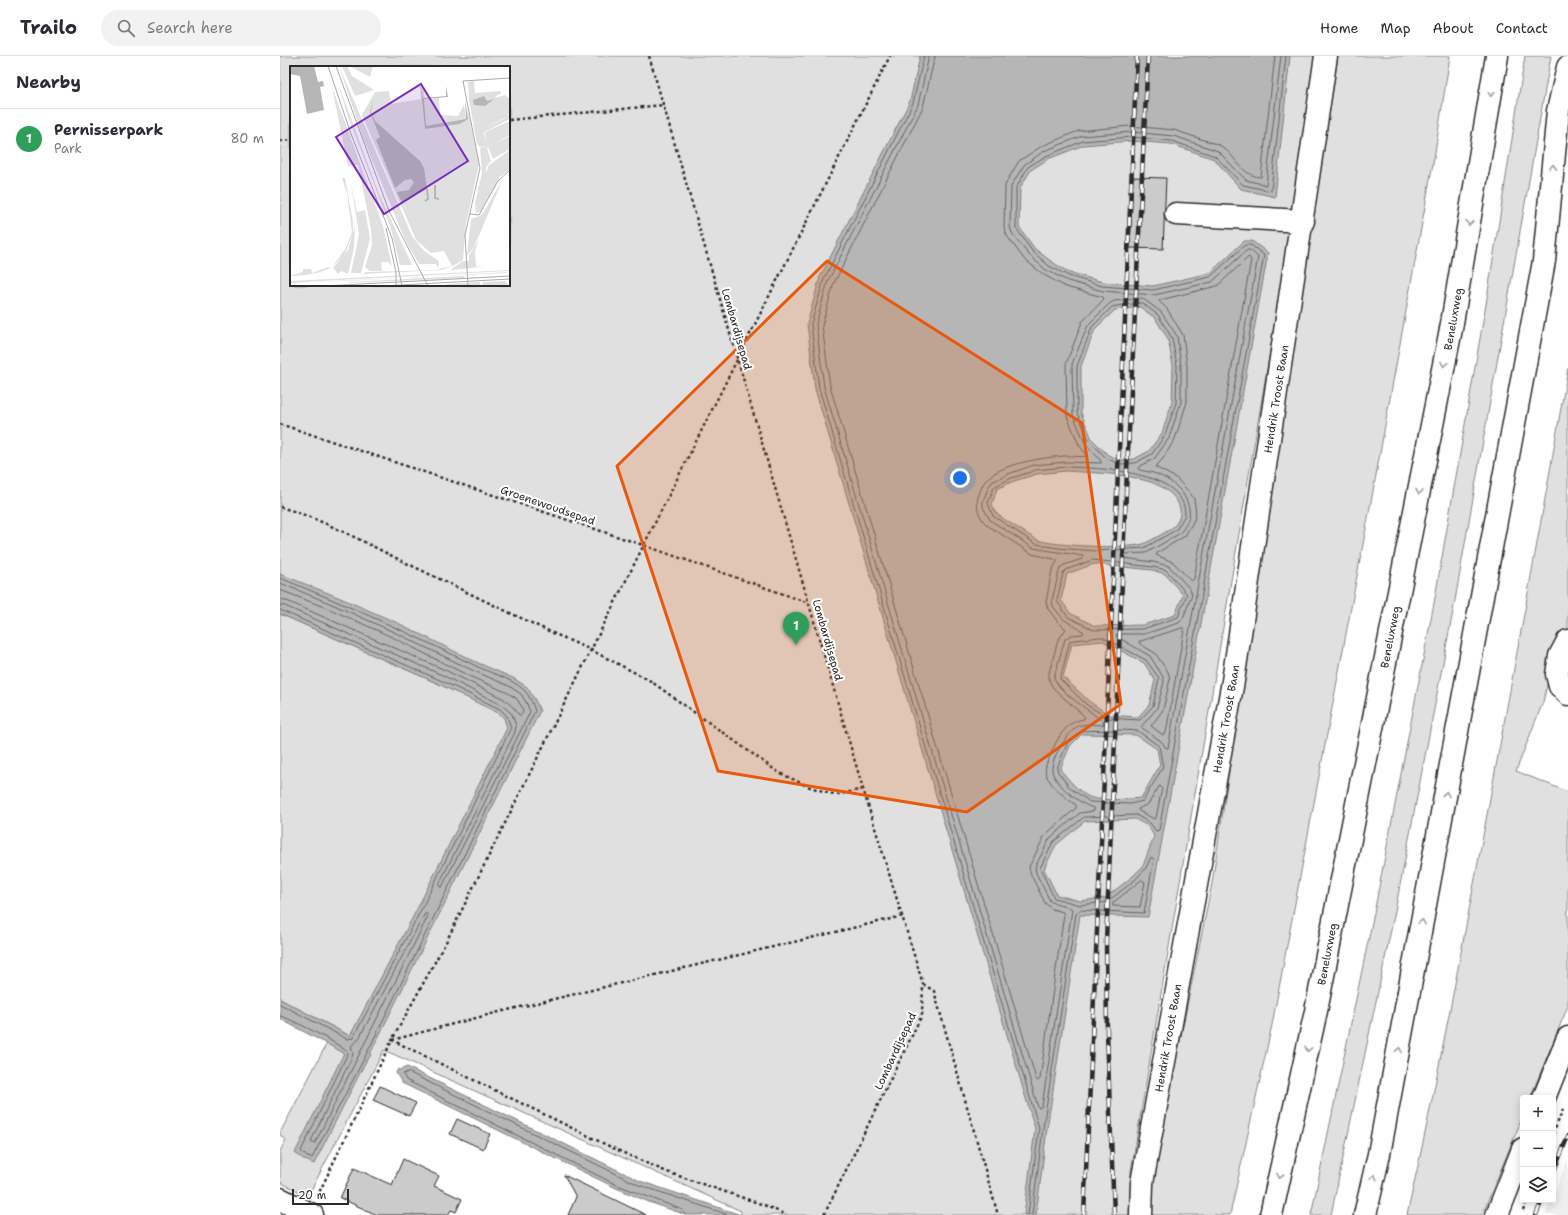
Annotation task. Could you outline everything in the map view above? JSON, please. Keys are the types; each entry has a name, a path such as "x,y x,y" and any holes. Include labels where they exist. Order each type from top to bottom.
{"main road":[{"name":"Hendrik Troost Baan","path":"1141,1215 1142,1183 1233,681 1303,221 1326,56"},
{"name":"Beneluxweg","path":"1271,1215 1318,1003 1450,337 1497,56"},
{"path":"1365,1215 1379,1154 1544,262 1558,111 1568,67"},
{"path":"1544,262 1568,177"},
{"path":"1176,214 1303,221"},
{"path":"1568,641 1560,656 1558,674 1560,686 1568,694"},
{"path":"1545,1095 1568,1038"},
{"path":"1497,1215 1520,1157"},
{"path":"280,1199 311,1214"}],"path":[{"name":"Lombardijsepad","path":"649,56 863,789 923,984 922,1015 824,1215"},
{"path":"311,1214 392,1040 446,942 643,545 738,360 890,56"},
{"path":"510,120 663,105"},
{"path":"280,141 290,140"},
{"name":"Groenewoudsepad","path":"280,424 643,545 809,604"},
{"path":"280,507 298,512 354,538 537,626 591,650 649,680 778,772 807,786 836,795 863,789"},
{"path":"392,1040 502,1011 903,916"},
{"path":"923,984 934,991 998,1215"},
{"path":"392,1040 617,1150 667,1172 764,1205 786,1215"},
{"path":"1554,1131 1566,1103"},
{"path":"1521,1215 1526,1203"}],"highlighted area":[{"path":"827,261 1082,423 1121,704 967,812 718,771 617,466"}],"shaded area":[{"path":"280,56 1320,56 1131,1171 1129,1215 741,1215 741,1211 384,1050 308,1196 280,1182 280,1151 286,1140 280,1135 280,1133 327,1043 344,1053 367,1058 369,1054 351,1035 350,1036 280,999 280,614 457,693 464,680 280,610"},
{"path":"1338,56 1450,56 1435,152 1374,486 1272,1025 1230,1215 1152,1215 1155,1164 1212,883"},
{"path":"1525,56 1551,56 1454,606 1395,911 1331,1215 1311,1215 1375,908 1434,603 1487,298"},
{"path":"1568,368 1568,629 1548,681 1543,702 1516,771 1568,792 1568,1006 1531,1095 1520,1095 1520,1123 1482,1215 1407,1215 1458,968 1528,594"},
{"path":"1568,1159 1568,1215 1545,1215 1550,1203 1556,1203 1556,1189"}],"water":[{"path":"920,56 1290,56 1275,197 1241,189 1214,159 1171,144 1131,141 1084,145 1048,159 1031,170 1020,188 1019,227 1035,249 1070,273 1103,282 1153,286 1210,273 1244,241 1252,241 1268,253 1148,917 1080,915 1047,1129 1036,1215 1024,1215 1035,1129 815,389 807,324 820,277 910,101","holes":["1140,307 1155,318 1168,339 1173,366 1172,402 1162,433 1149,451 1134,459 1120,460 1108,455 1092,439 1081,413 1081,366 1095,329 1115,310","1066,471 1128,476 1162,487 1174,497 1178,504 1180,510 1179,518 1173,527 1155,538 1135,546 1091,546 1046,542 1038,540 995,512 992,504 997,489 1011,482 1037,474","1094,564 1152,570 1165,574 1183,595 1175,615 1143,625 1095,626 1070,613 1061,600 1067,574","1103,641 1144,663 1155,680 1149,705 1138,717 1109,715 1090,702 1063,677 1072,644","1082,734 1136,735 1157,749 1160,765 1141,798 1124,799 1092,798 1074,786 1060,769 1070,746","1135,819 1148,826 1154,836 1143,866 1132,877 1105,898 1080,901 1057,895 1044,869 1056,845 1085,821"]},
{"path":"280,574 400,624 476,662 513,678 527,687 540,711 370,1054 371,1055 367,1059 314,1164 295,1153 344,1053 280,1019 280,999 350,1036 417,909 507,728 504,718 498,713 439,684 280,614"},
{"path":"407,1067 640,1181 741,1215 686,1215 616,1188 402,1083 396,1073 398,1069 400,1070"}],"building":[{"path":"1133,177 1166,178 1163,249 1130,248"},
{"path":"380,1086 416,1103 409,1116 373,1100"},
{"path":"457,1119 490,1134 483,1149 450,1134"},
{"path":"403,1159 439,1176 434,1186 462,1199 456,1212 451,1210 448,1215 377,1215 340,1198 354,1168 392,1185"},
{"path":"564,1175 646,1215 568,1215 576,1197"}],"railway":[{"path":"1084,1215 1137,56"},
{"path":"1114,1215 1107,1032 1106,941 1127,470 1148,56"},
{"path":"1555,1167 1568,1136"},
{"path":"1536,1215 1541,1203"}],"place":[{"name":"Pernisserpark","path":"796,645"}]}
